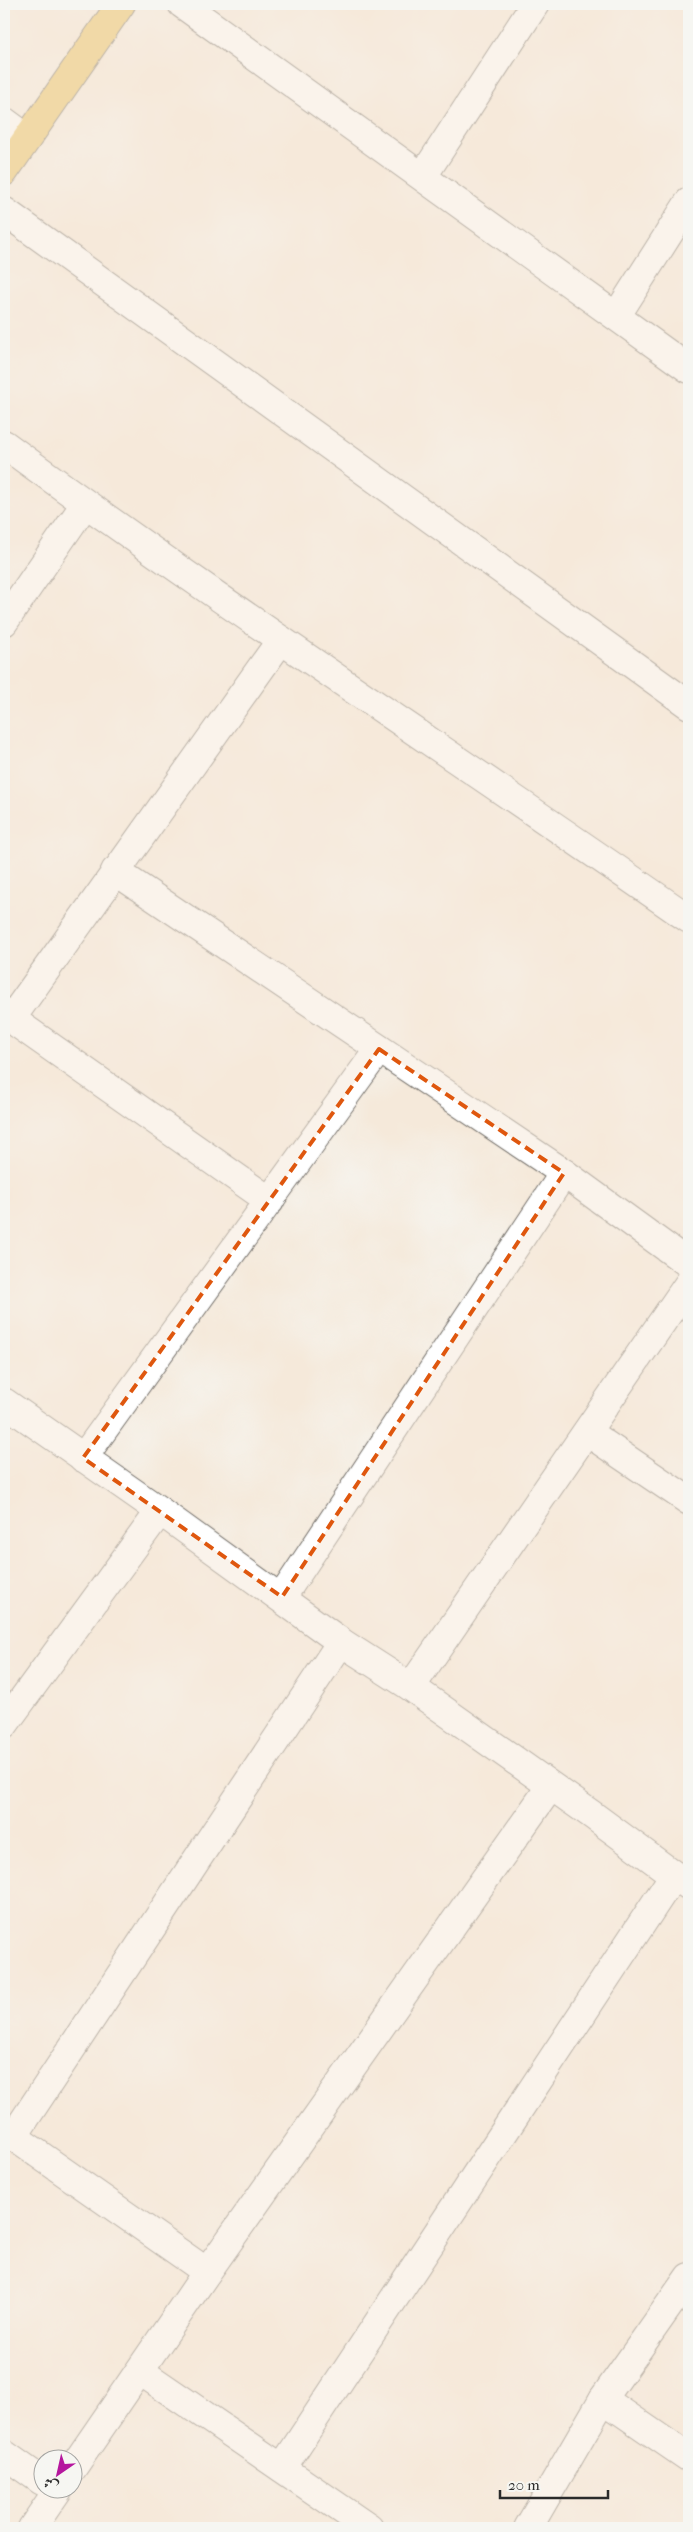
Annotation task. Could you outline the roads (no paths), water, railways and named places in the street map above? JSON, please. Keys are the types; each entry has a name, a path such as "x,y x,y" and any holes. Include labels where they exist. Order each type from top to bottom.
{"highway":[{"path":"4,172 121,4"}],"street":[{"path":"182,4 617,315 689,369"},
{"path":"423,176 535,4"},
{"path":"4,121 27,138"},
{"path":"617,315 689,202"},
{"path":"4,211 689,705"},
{"path":"4,444 85,504 281,640 685,907"},
{"path":"4,622 85,504"},
{"path":"270,1201 7,1017 115,871 281,640"},
{"path":"115,871 564,1173 689,1264"},
{"path":"83,1458 379,1049"},
{"path":"282,1598 564,1173"},
{"path":"411,1688 689,1283"},
{"path":"4,1402 160,1510 341,1642 411,1688 682,1880 282,2468"},
{"path":"587,1432 689,1501"},
{"path":"4,1725 160,1510"},
{"path":"207,2272 8,2134 341,1642"},
{"path":"82,2455 207,2272 550,1787"},
{"path":"528,2528 602,2399 689,2277"},
{"path":"140,2371 369,2528"},
{"path":"602,2399 689,2458"},
{"path":"4,2454 32,2473"},
{"path":"32,2528 47,2500"}]}
